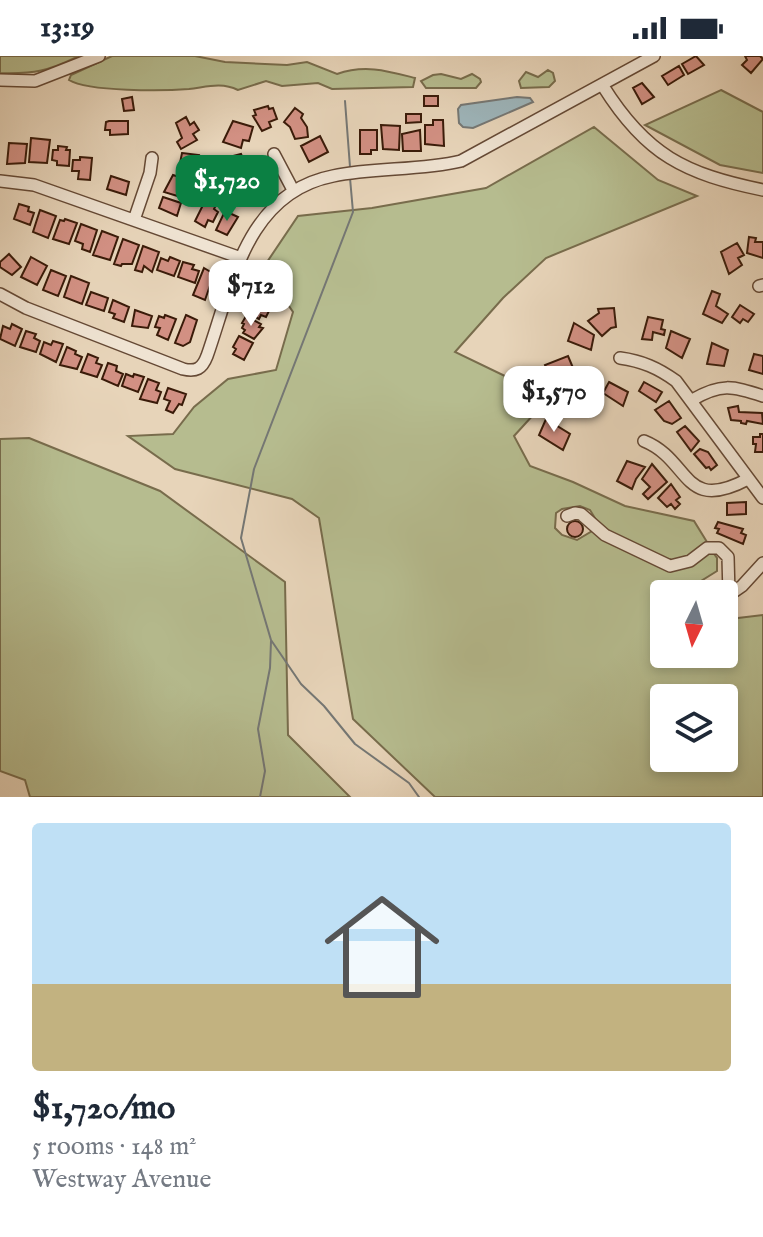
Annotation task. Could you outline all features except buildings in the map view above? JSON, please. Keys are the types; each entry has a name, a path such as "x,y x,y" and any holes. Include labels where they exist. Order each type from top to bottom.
{"street":[{"path":"0,80 35,81 99,56"},
{"path":"0,294 26,308 183,369 199,369 207,356 253,231 293,190 332,176 424,169 461,161 654,56"},
{"path":"603,86 637,132 672,161 709,177 763,190"},
{"path":"274,154 293,190"},
{"path":"134,220 152,158"},
{"path":"0,181 34,185 241,258"},
{"path":"620,358 641,361 676,381 763,498"},
{"path":"692,400 721,387 733,387 763,396"},
{"path":"644,441 661,449 688,481 705,490 726,490 748,479"},
{"path":"567,516 581,514 605,535 670,566 690,561 707,548 719,548 728,557 729,595 763,563"}],"green space":[{"path":"0,56 79,56 32,72 0,73"},
{"path":"112,56 195,56 225,62 287,65 307,62 337,74 367,69 415,78 413,87 332,89 318,83 282,86 266,81 238,90 220,86 127,90 93,87 69,80 71,75"},
{"path":"548,70 553,73 555,81 549,87 521,88 519,81 526,72 538,77"},
{"path":"441,74 461,79 472,74 481,82 476,88 426,88 421,81"},
{"path":"721,90 763,112 763,173 720,165 645,125"},
{"path":"594,127 658,180 697,196 546,258 503,298 455,352 509,378 555,391 514,436 530,466 625,506 694,521 707,542 690,557 667,562 601,528 590,510 580,506 556,513 555,528 562,535 577,540 594,530 668,570 691,566 712,551 717,558 717,571 703,580 650,580 650,668 738,668 738,618 763,615 763,797 435,797 353,719 319,518 292,499 175,469 128,436 173,434 194,407 228,379 276,370 293,312 263,268 298,216 372,208 486,188"},
{"path":"29,438 160,491 285,582 288,735 350,797 30,797 25,780 0,771 0,439"}],"water":[{"path":"530,98 533,102 473,128 463,127 459,123 458,109 461,105"}],"waterway":[{"path":"345,101 350,167"},
{"path":"350,178 353,212 254,469 241,538 271,640 301,684 355,744 409,783 419,797"},
{"path":"260,797 265,771 258,729 270,668 271,641"}]}
